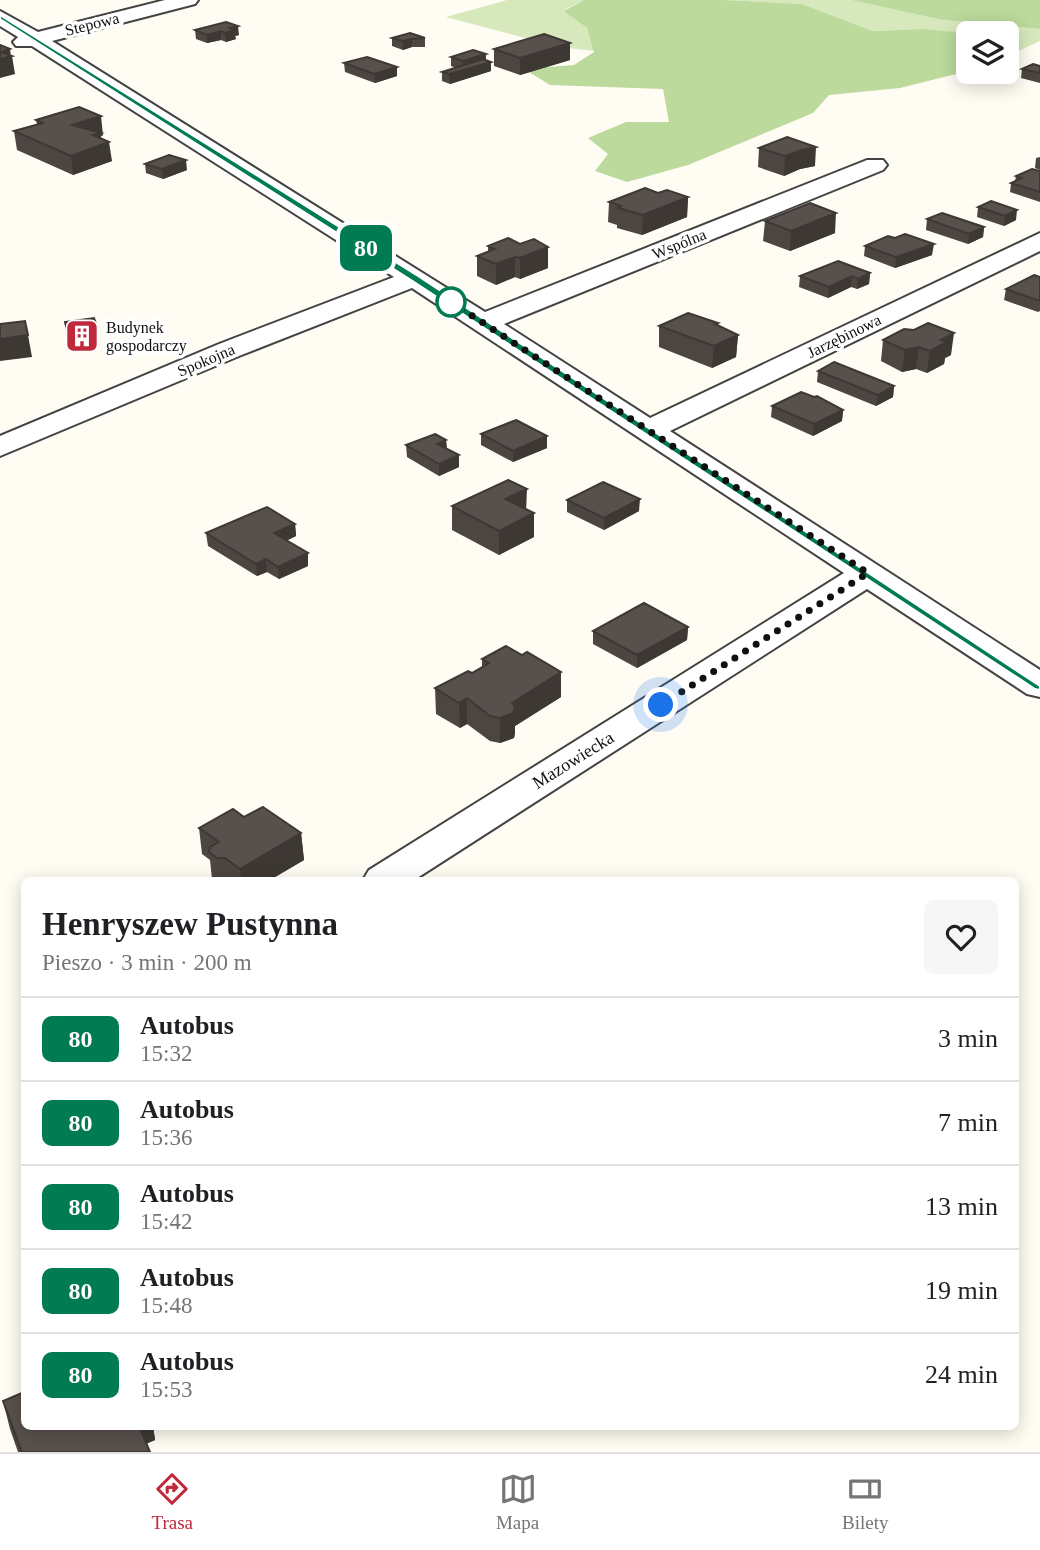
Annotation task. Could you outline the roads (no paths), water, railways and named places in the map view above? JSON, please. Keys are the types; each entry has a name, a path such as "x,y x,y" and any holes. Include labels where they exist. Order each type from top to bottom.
{"street":[{"name":"Stepowa","path":"0,47 188,0"},
{"path":"0,17 414,278 1040,686"},
{"name":"Wspólna","path":"483,323 875,165"},
{"name":"Jarzębinowa","path":"647,431 1040,241"},
{"name":"Spokojna","path":"0,447 229,350 414,278"},
{"name":"Mazowiecka","path":"389,877 868,573"}],"place":[{"name":"Budynek gospodarczy","path":"82,336"}]}
